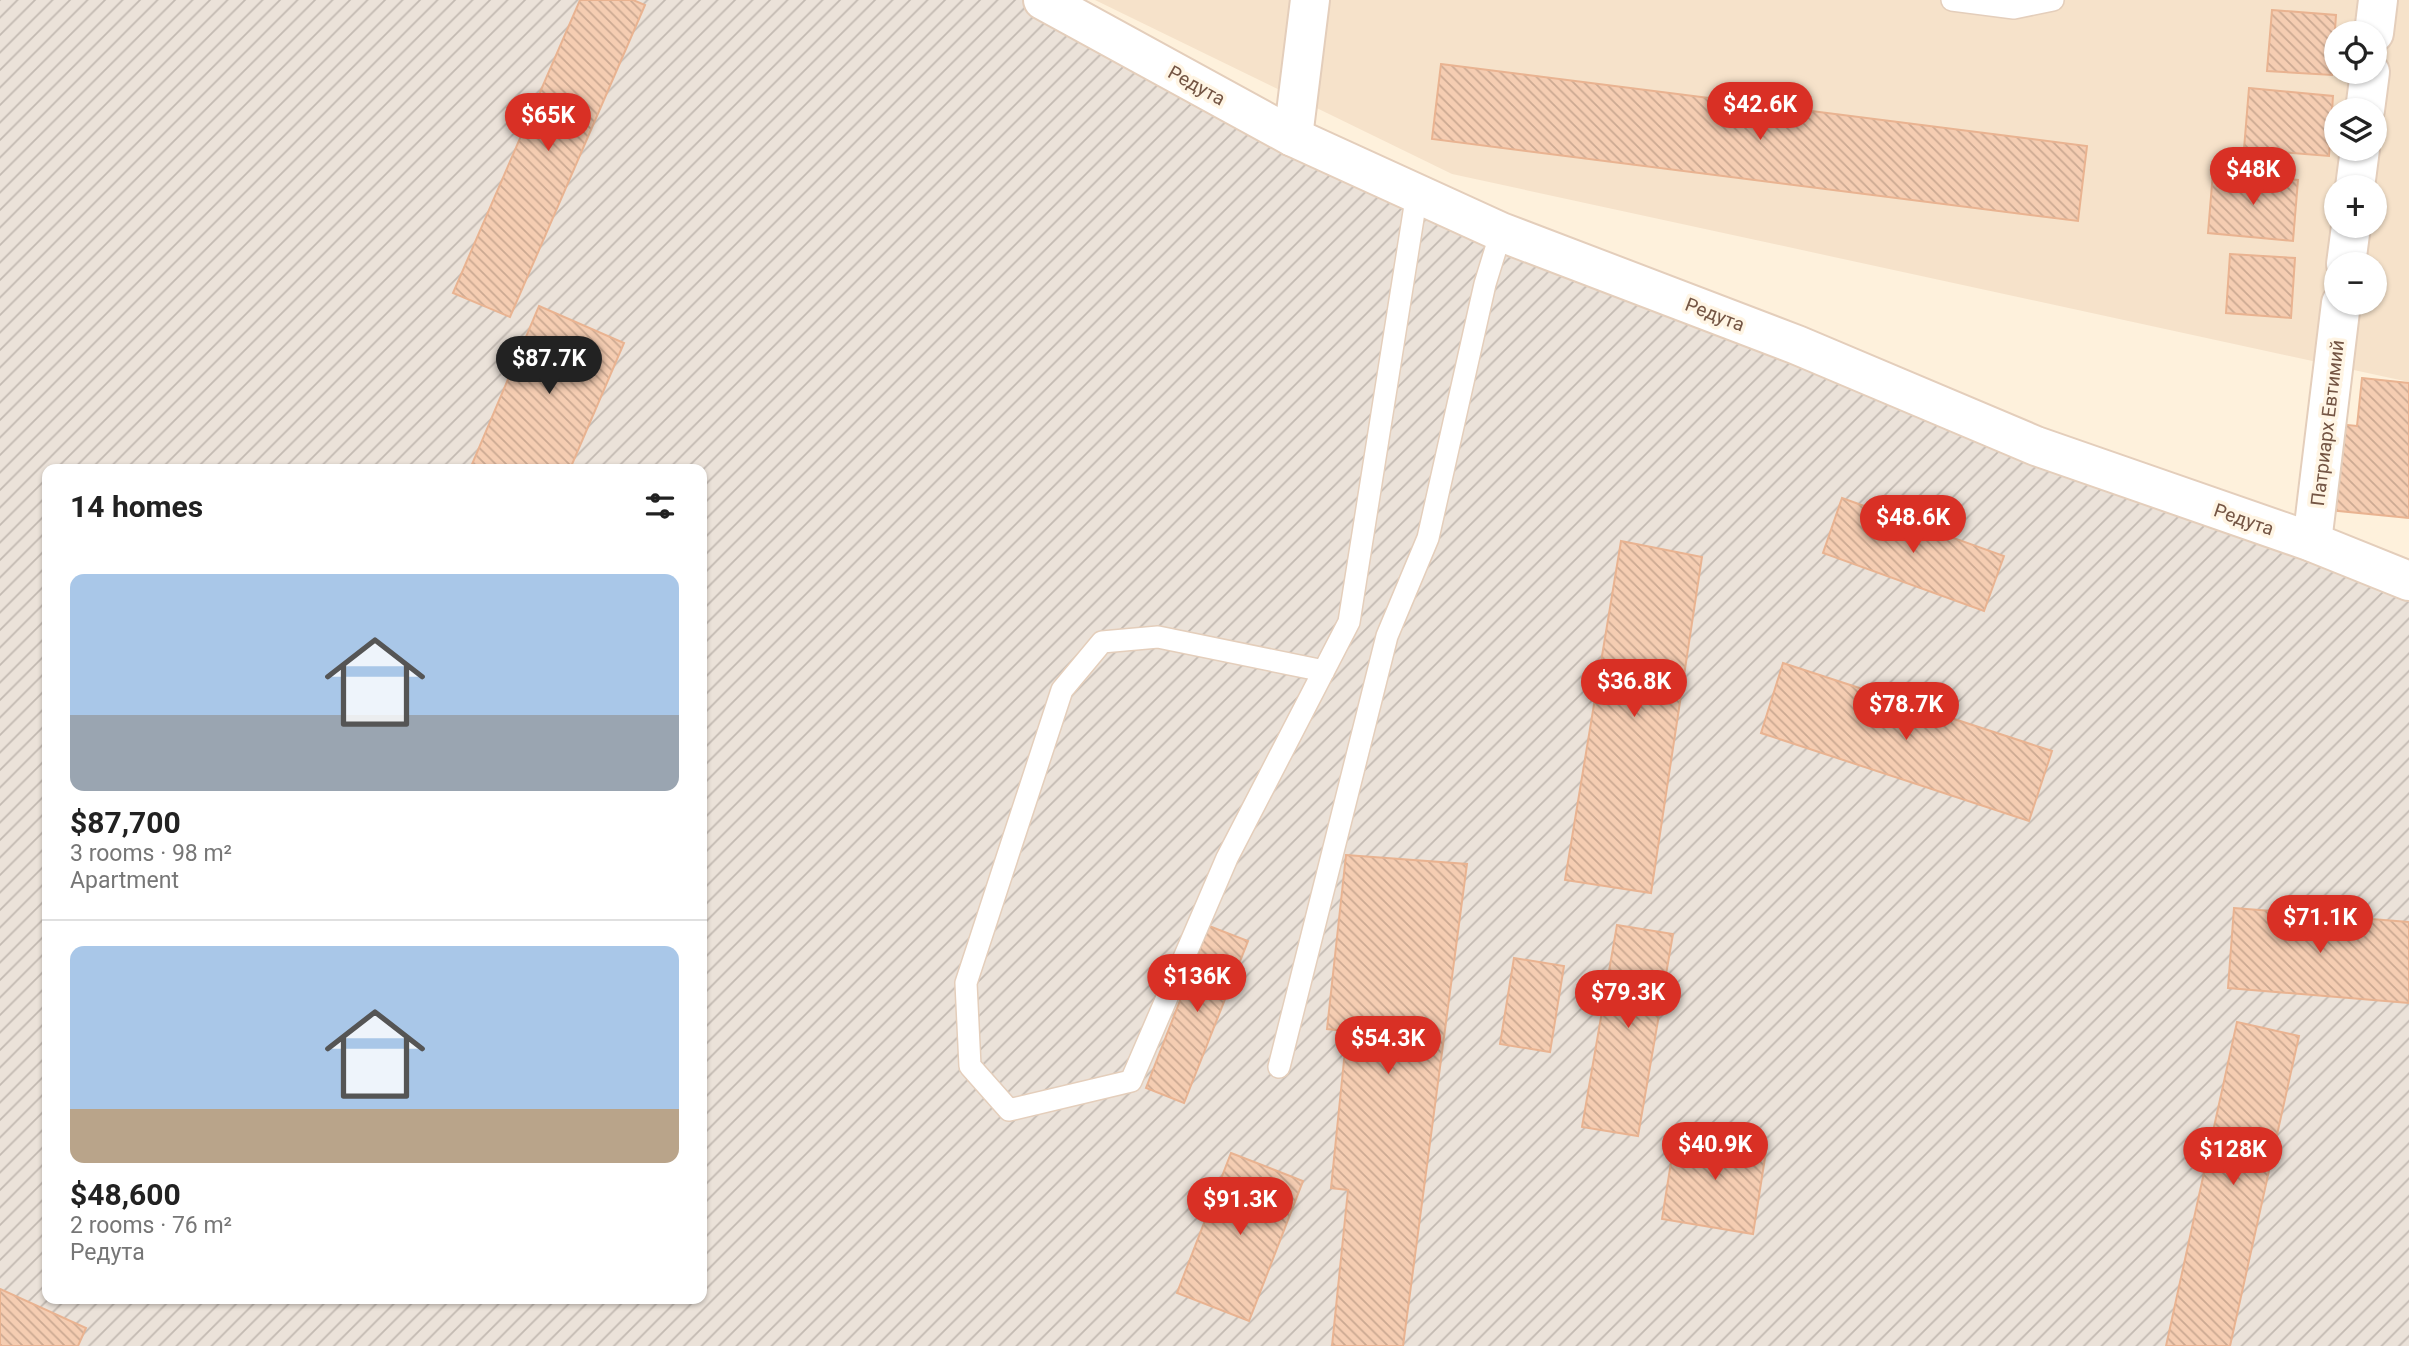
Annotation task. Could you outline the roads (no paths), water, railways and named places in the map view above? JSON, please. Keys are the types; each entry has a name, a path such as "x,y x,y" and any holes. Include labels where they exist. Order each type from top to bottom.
{"street":[{"name":"Редута","path":"1043,0 1293,137 1501,232 1797,345 2036,446 2312,542 2409,581"},
{"path":"1293,137 1310,0"},
{"path":"2375,21 2378,0"},
{"name":"Патриарх Евтимий","path":"2312,542 2340,315"}],"lane":[{"path":"1952,0 2014,8 2053,0"},
{"path":"1324,671 1158,636 1102,642 1062,690 966,983 970,1066 1009,1110 1131,1081 1227,858 1324,671 1349,622 1417,193"},
{"path":"1279,1067 1387,636 1428,538 1485,284 1501,232"}]}
